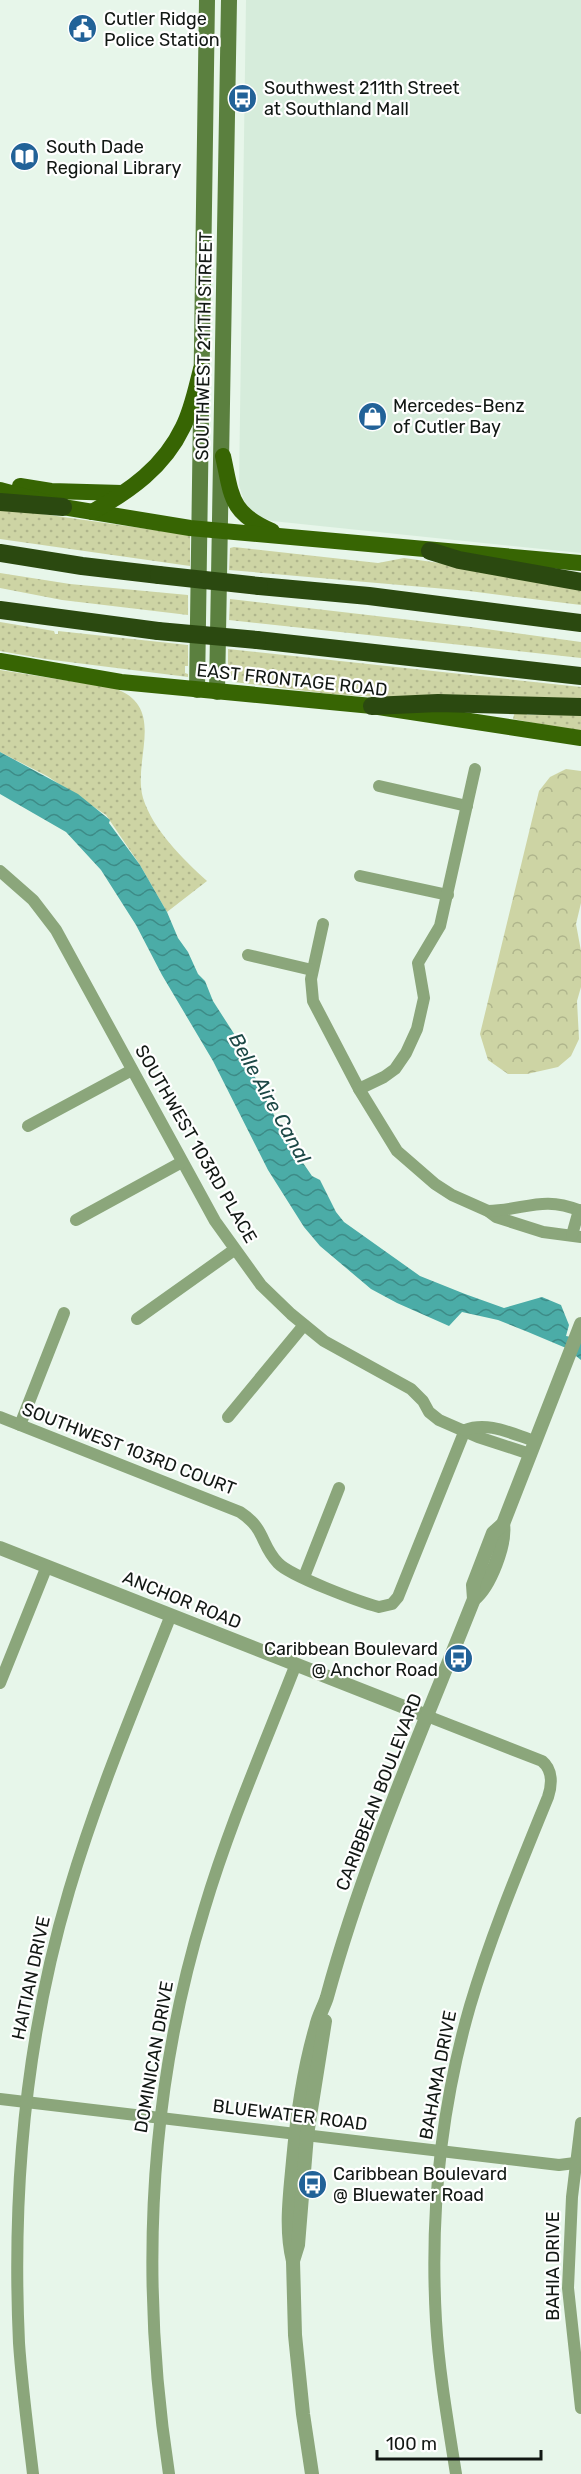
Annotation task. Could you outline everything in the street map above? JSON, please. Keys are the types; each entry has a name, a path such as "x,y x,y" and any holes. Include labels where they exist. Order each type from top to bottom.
{"highway":[{"path":"0,502 63,507"},
{"path":"430,550 459,560 581,582"},
{"path":"0,554 82,566 369,596 581,623"},
{"path":"0,610 158,631 581,676"},
{"path":"372,706 438,703 581,707"}],"main road":[{"name":"SOUTHWEST 211TH STREET","path":"197,690 207,0"},
{"name":"SOUTHWEST 211TH STREET","path":"217,692 219,530 223,456 229,0"},
{"path":"93,512 126,493 159,462 172,446 183,427 201,369"},
{"path":"223,456 231,494 239,509 253,523 284,536"},
{"path":"0,482 51,491 126,493"},
{"path":"0,490 63,507 199,529 581,563"},
{"name":"EAST FRONTAGE ROAD","path":"0,661 121,682 372,706 581,738"}],"street":[{"path":"359,1089 394,1070 415,1035 424,998 418,963 439,929 476,769"},
{"path":"379,786 467,806"},
{"name":"SOUTHWEST 103RD PLACE","path":"0,871 33,900 56,930 214,1221 261,1285 304,1325 357,1360 405,1384 421,1397 434,1416 478,1437 532,1447"},
{"path":"360,876 448,895"},
{"path":"323,924 312,970 310,987 313,1001 359,1089 384,1132 404,1158 443,1190 496,1217 532,1229 577,1236 580,1210 560,1203 546,1202 488,1211"},
{"path":"248,955 312,970"},
{"path":"28,1126 132,1070"},
{"path":"76,1220 182,1162"},
{"path":"137,1319 234,1250"},
{"path":"20,1425 64,1313"},
{"path":"228,1417 304,1325"},
{"name":"CARIBBEAN BOULEVARD","path":"312,2474 298,2366 289,2202 301,2135 307,2060 316,2024 326,2000 361,1886 474,1599 473,1585 493,1533 503,1524 579,1328"},
{"name":"SOUTHWEST 103RD COURT","path":"0,1417 240,1512 261,1530 270,1553 280,1566 374,1606 388,1606 400,1593 465,1430"},
{"path":"304,1577 339,1488"},
{"name":"ANCHOR ROAD","path":"0,1548 538,1759 548,1768"},
{"path":"0,1683 47,1566"},
{"name":"HAITIAN DRIVE","path":"33,2474 21,2376 17,2284 19,2208 28,2102 42,2008 70,1888 111,1766 171,1615"},
{"name":"DOMINICAN DRIVE","path":"169,2474 158,2388 151,2292 153,2201 160,2118 180,2002 203,1911 232,1824 296,1664"},
{"name":"BAHAMA DRIVE","path":"456,2474 445,2406 436,2322 434,2230 442,2152 451,2092 470,2008 496,1929 550,1792 551,1779 548,1768"},
{"name":"BLUEWATER ROAD","path":"0,2099 442,2152 559,2165 575,2163"},
{"name":"BAHIA DRIVE","path":"581,2123 575,2163 568,2288 581,2408"}],"shaded area":[{"path":"246,0 581,0 581,553 272,521 257,516 245,504 239,485"}],"green space":[{"path":"0,508 190,535 190,566 0,539"},
{"path":"230,548 378,563 404,558 475,568 581,587 581,605 469,591 229,570"},
{"path":"0,573 70,584 188,595 188,615 62,600 0,588"},
{"path":"230,599 581,642 581,658 229,620"},
{"path":"0,622 54,631 55,634 58,634 58,631 188,645 188,666 185,666 185,673 188,677 0,651"},
{"path":"228,649 581,687 581,702 410,699 330,694 234,682 234,676 228,676 231,668 228,667"},
{"path":"0,670 114,688 130,697 140,708 144,721 141,783 143,798 148,810 161,833 207,881 167,912 140,865 106,815 47,776 0,752"},
{"path":"515,711 526,712 527,715 581,714 581,732 513,719"},
{"path":"566,769 581,771 581,903 576,924 581,951 581,987 577,1001 579,1039 571,1056 558,1067 527,1074 508,1074 488,1060 480,1034 539,791 550,777"}],"water":[{"path":"0,752 78,794 110,820 109,823 140,865 198,974 205,981 213,1001 247,1054 249,1065 284,1135 312,1176 320,1180 336,1212 344,1222 420,1276 465,1294 504,1308 542,1297 561,1305 569,1325 566,1336 581,1339 581,1360 566,1348 498,1320 462,1312 449,1326 371,1289 320,1246 304,1227 268,1170 213,1061 162,975 136,925 101,870 66,832 0,794"}],"place":[{"name":"Cutler Ridge Police Station","path":"83,29"},
{"name":"Southwest 211th Street at Southland Mall","path":"243,98"},
{"name":"South Dade Regional Library","path":"25,157"},
{"name":"Mercedes-Benz of Cutler Bay","path":"372,416"},
{"name":"Caribbean Boulevard @ Anchor Road","path":"459,1659"},
{"name":"Caribbean Boulevard @ Bluewater Road","path":"312,2184"}],"water label":[{"name":"Belle Aire Canal","path":"270,1098"}]}
